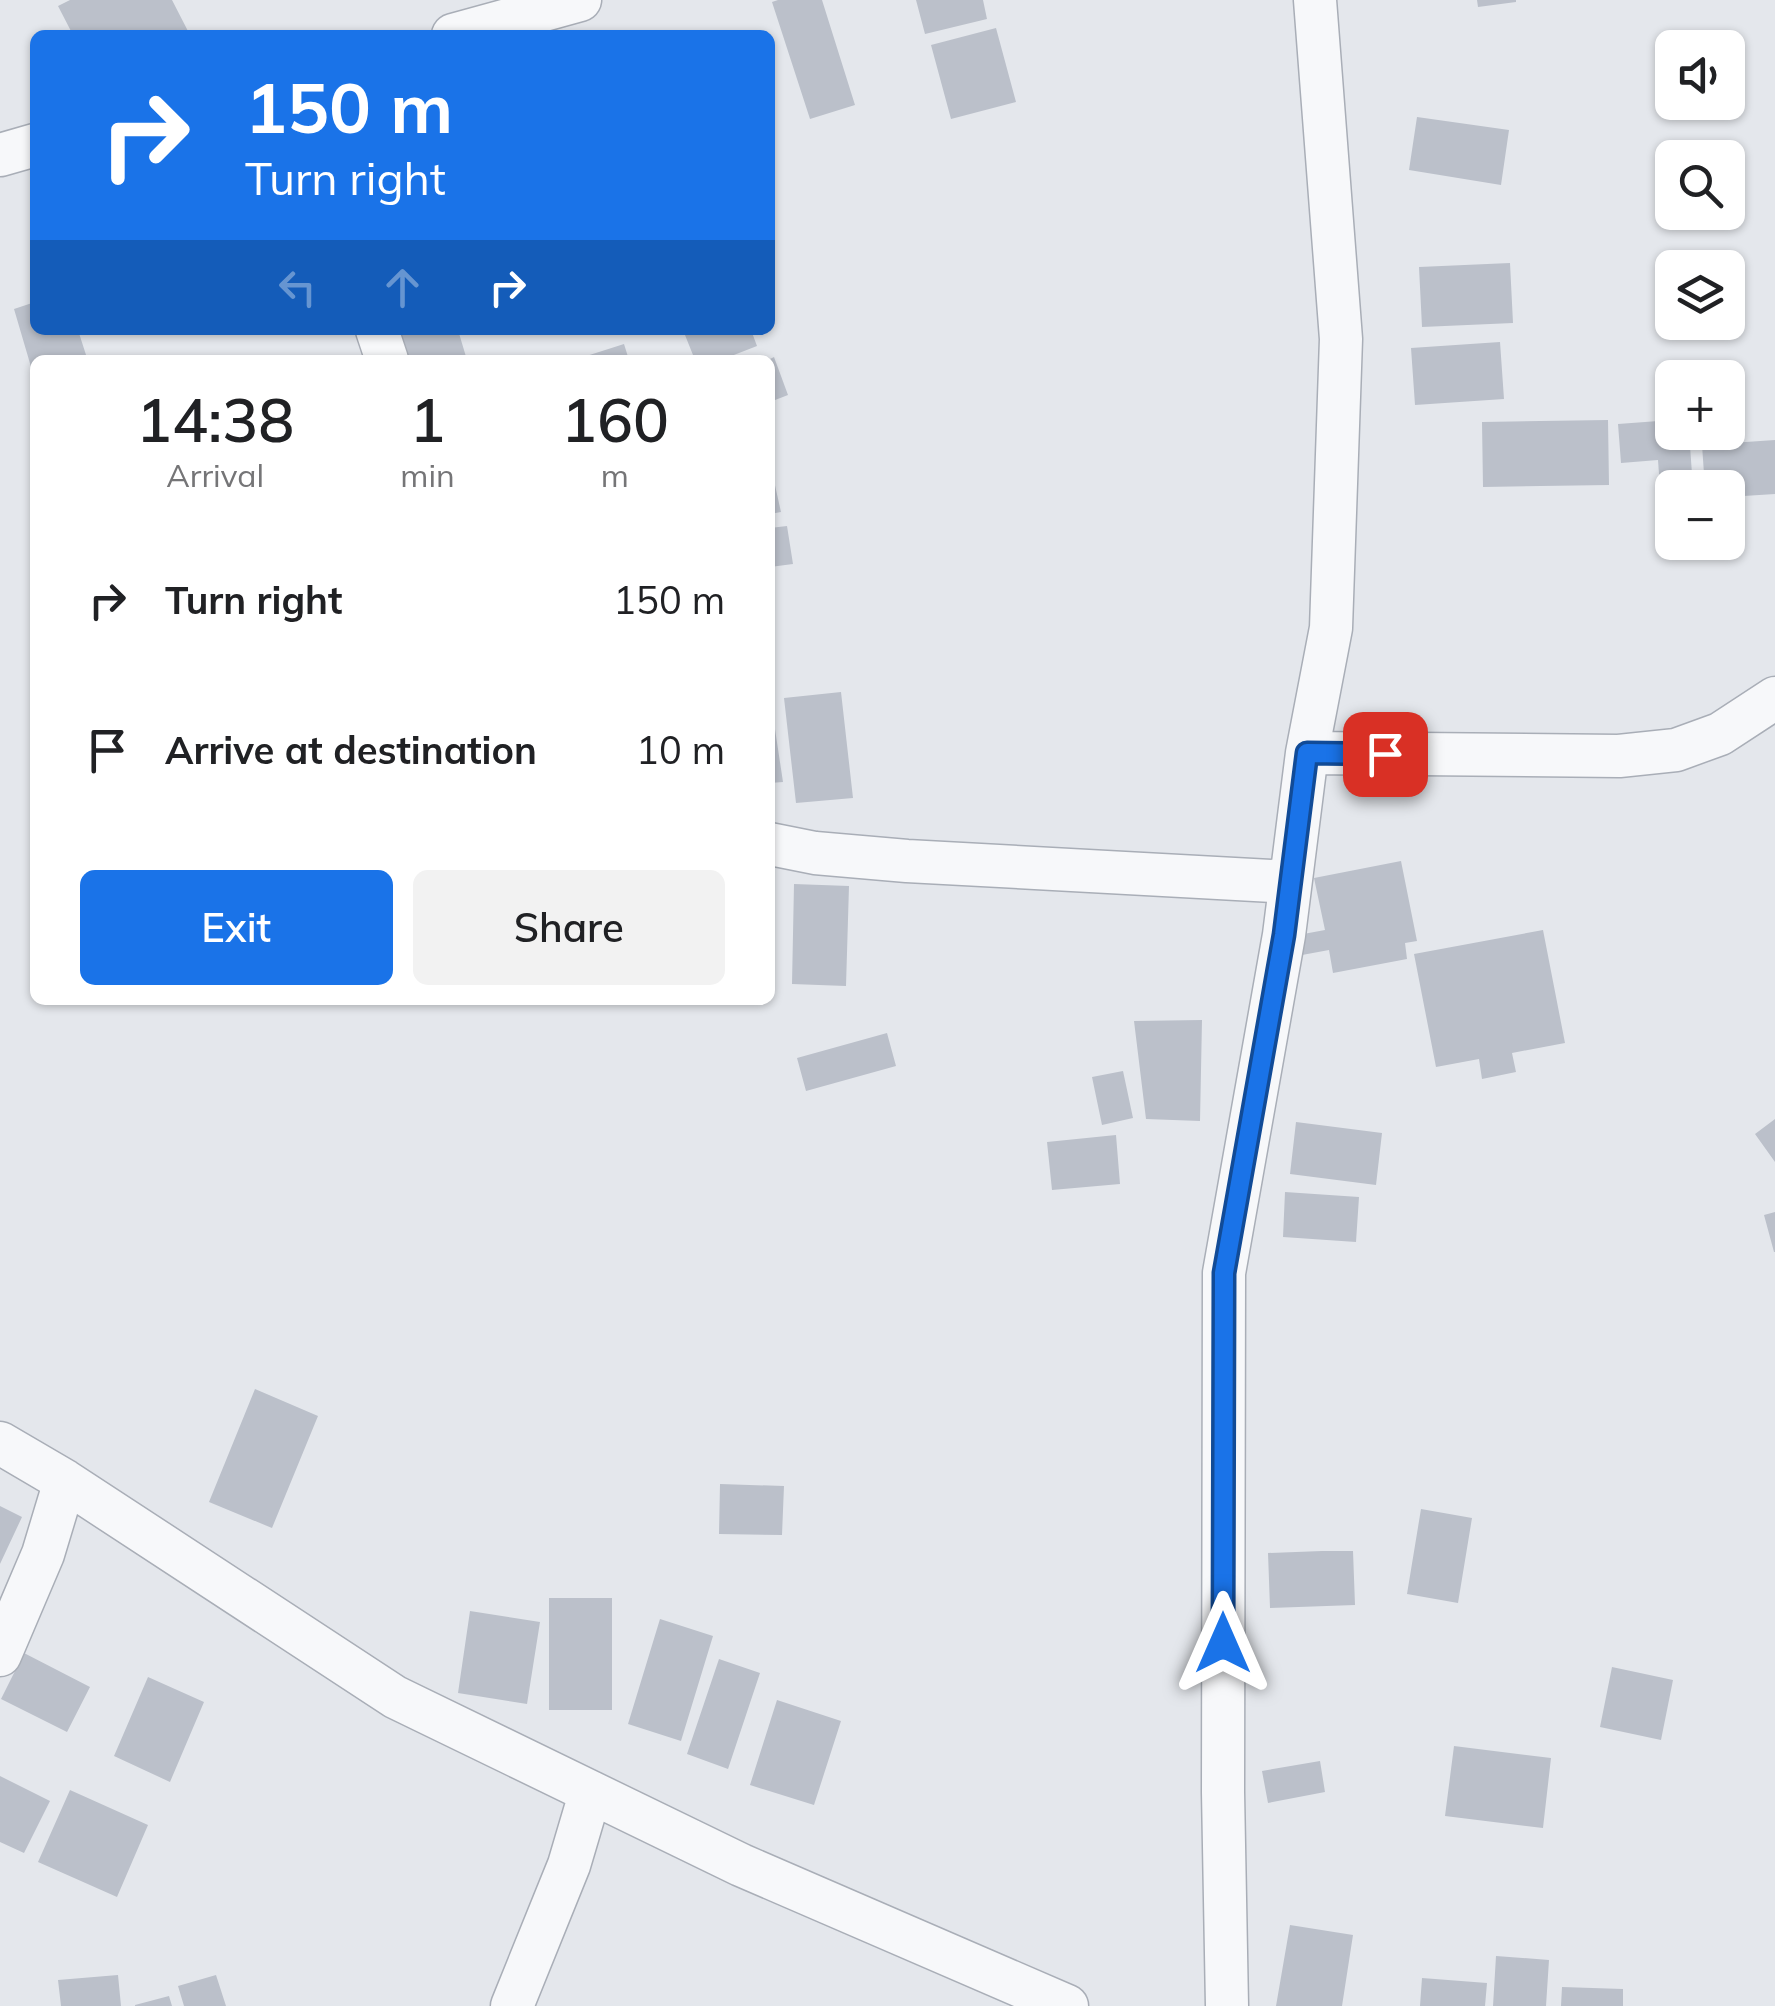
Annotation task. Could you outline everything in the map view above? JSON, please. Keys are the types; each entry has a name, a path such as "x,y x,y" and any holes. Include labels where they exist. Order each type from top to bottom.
{"street":[{"path":"470,30 580,0"},
{"path":"1227,2006 1224,1273 1284,935 1307,753 1331,628 1341,339 1315,0"},
{"path":"0,154 30,147"},
{"path":"1307,753 1619,756 1676,750 1720,734 1775,698"},
{"path":"775,845 815,853 907,861 1290,882"},
{"path":"0,1443 65,1481 394,1697 742,1865 1067,2006"},
{"path":"0,1655 42,1554 65,1481"},
{"path":"512,2006 568,1866 590,1794"}],"building":[{"path":"70,0 172,0 187,30 70,30 58,6"},
{"path":"822,0 855,105 810,119 772,2"},
{"path":"916,0 983,0 987,19 925,34"},
{"path":"1477,0 1516,0 1516,2 1478,7"},
{"path":"996,28 1016,102 951,119 931,45"},
{"path":"1417,117 1509,130 1501,185 1409,170"},
{"path":"1510,263 1513,323 1422,327 1419,267"},
{"path":"30,304 30,335 80,335 86,355 30,355 30,363 14,309"},
{"path":"392,335 460,335 466,355 398,355"},
{"path":"685,335 753,335 757,346 734,355 693,355"},
{"path":"1500,342 1504,399 1415,405 1411,348"},
{"path":"624,344 627,355 590,355"},
{"path":"775,360 788,395 775,400"},
{"path":"1608,420 1609,485 1483,487 1482,422"},
{"path":"1655,421 1655,450 1690,450 1692,470 1659,470 1658,460 1621,463 1618,424"},
{"path":"1775,440 1775,494 1745,496 1745,470 1704,470 1702,450 1745,450 1745,442"},
{"path":"775,485 781,512 775,513"},
{"path":"787,526 793,564 775,566 775,527"},
{"path":"841,692 853,798 796,803 784,698"},
{"path":"775,729 783,782 775,783"},
{"path":"1401,861 1417,941 1405,943 1407,959 1333,973 1329,950 1302,955 1298,935 1325,930 1314,878"},
{"path":"794,884 849,886 846,986 792,984"},
{"path":"1543,930 1565,1043 1512,1053 1516,1072 1482,1079 1479,1059 1436,1067 1414,954"},
{"path":"1202,1020 1200,1121 1146,1119 1134,1021"},
{"path":"887,1033 896,1066 806,1091 797,1058"},
{"path":"1123,1071 1133,1118 1102,1125 1092,1077"},
{"path":"1775,1119 1775,1162 1755,1134"},
{"path":"1296,1122 1382,1133 1376,1185 1290,1174"},
{"path":"1116,1135 1120,1184 1052,1190 1047,1142"},
{"path":"1285,1192 1359,1197 1356,1242 1283,1237"},
{"path":"1775,1212 1775,1252 1774,1252 1764,1215"},
{"path":"255,1389 318,1416 272,1528 209,1502"},
{"path":"720,1484 784,1486 782,1535 719,1534"},
{"path":"0,1506 22,1517 0,1564"},
{"path":"1421,1509 1472,1518 1458,1603 1407,1594"},
{"path":"1353,1551 1355,1605 1270,1608 1268,1553"},
{"path":"549,1598 612,1598 612,1710 549,1710"},
{"path":"470,1611 540,1622 527,1704 458,1693"},
{"path":"660,1619 713,1636 681,1741 628,1724"},
{"path":"24,1653 90,1687 67,1732 1,1699"},
{"path":"719,1659 760,1673 728,1769 687,1754"},
{"path":"1612,1667 1673,1680 1661,1740 1600,1727"},
{"path":"148,1677 204,1702 170,1782 114,1756"},
{"path":"777,1700 841,1721 814,1805 750,1785"},
{"path":"1454,1746 1551,1758 1543,1828 1445,1816"},
{"path":"1320,1761 1325,1792 1268,1803 1262,1771"},
{"path":"0,1776 50,1801 24,1853 0,1842"},
{"path":"70,1790 148,1825 117,1897 38,1862"},
{"path":"1290,1925 1353,1935 1342,2006 1276,2006"},
{"path":"1496,1956 1549,1960 1546,2006 1493,2006"},
{"path":"118,1975 121,2006 61,2006 58,1980"},
{"path":"216,1975 226,2006 184,2006 178,1986"},
{"path":"1422,1978 1487,1983 1485,2006 1420,2006"},
{"path":"1562,1987 1623,1989 1623,2006 1561,2006"},
{"path":"169,1996 172,2006 135,2006 135,2005"}],"route":[{"path":"1223,1643 1224,1273 1284,935 1307,753 1385,754"}]}
